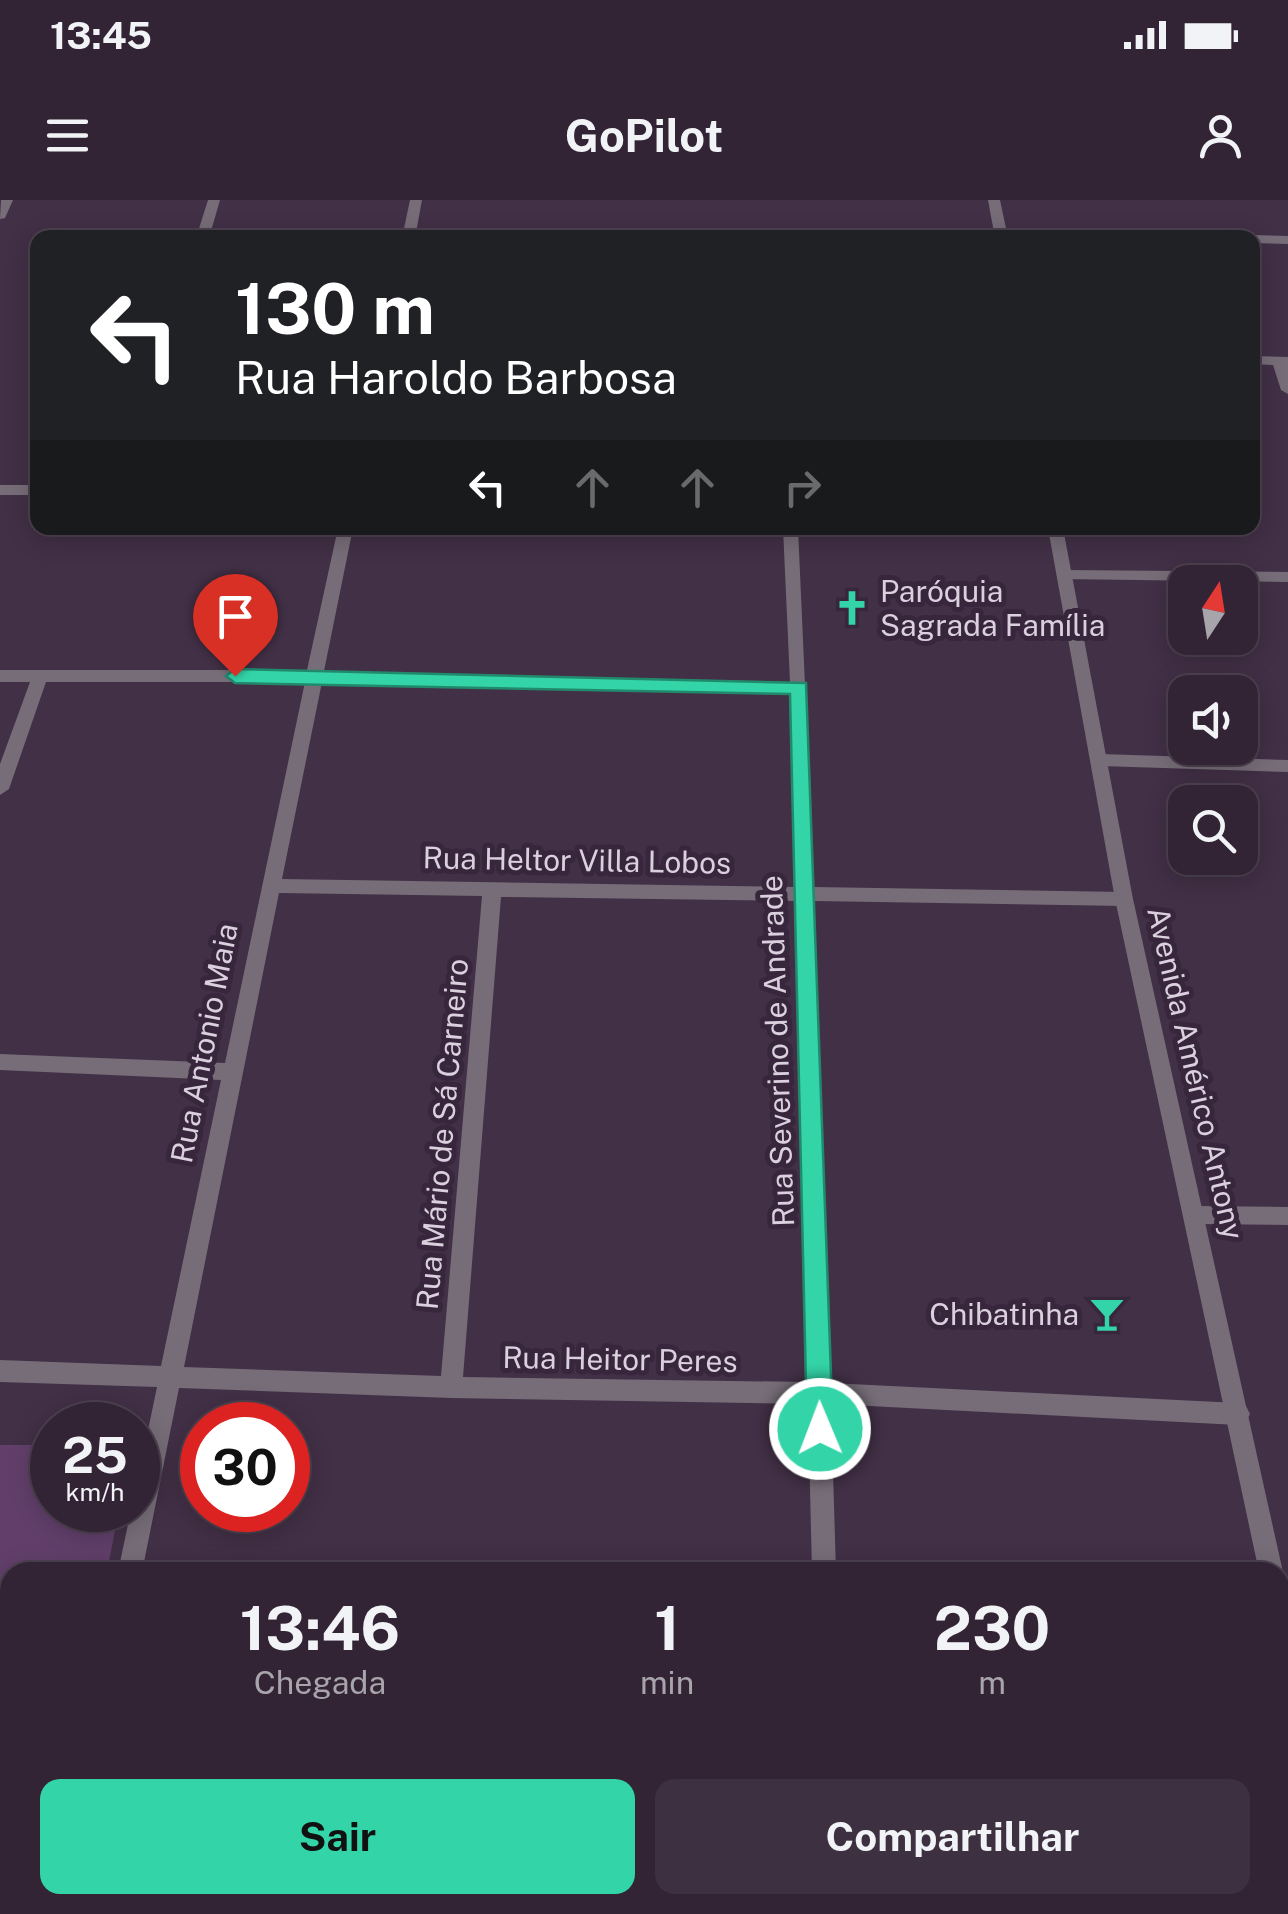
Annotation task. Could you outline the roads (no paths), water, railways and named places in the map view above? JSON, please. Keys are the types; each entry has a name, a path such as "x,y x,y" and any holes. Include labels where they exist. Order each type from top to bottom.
{"street":[{"path":"0,215 6,200"},
{"path":"205,230 214,200"},
{"path":"410,230 416,200"},
{"path":"994,200 1000,230"},
{"path":"1260,240 1288,240"},
{"path":"1283,360 1288,390"},
{"path":"0,490 30,490"},
{"name":"Rua Antonio Maia","path":"132,1562 343,535"},
{"name":"Rua Severino de Andrade","path":"791,535 824,1562"},
{"name":"Avenida Américo Antony","path":"1056,535 1101,760 1124,899 1269,1562"},
{"path":"1065,575 1288,577"},
{"path":"0,676 313,676 799,688"},
{"path":"0,789 40,676"},
{"path":"1101,760 1288,766"},
{"name":"Rua Heltor Villa Lobos","path":"269,886 1124,899"},
{"name":"Rua Mário de Sá Carneiro","path":"451,1387 492,887"},
{"path":"0,1062 233,1072"},
{"path":"1195,1215 1288,1216"},
{"name":"Rua Heitor Peres","path":"0,1371 451,1387 819,1393 1238,1414"}],"place":[{"name":"Paróquia Sagrada Família","path":"852,608"},
{"name":"Chibatinha","path":"1107,1314"}]}
